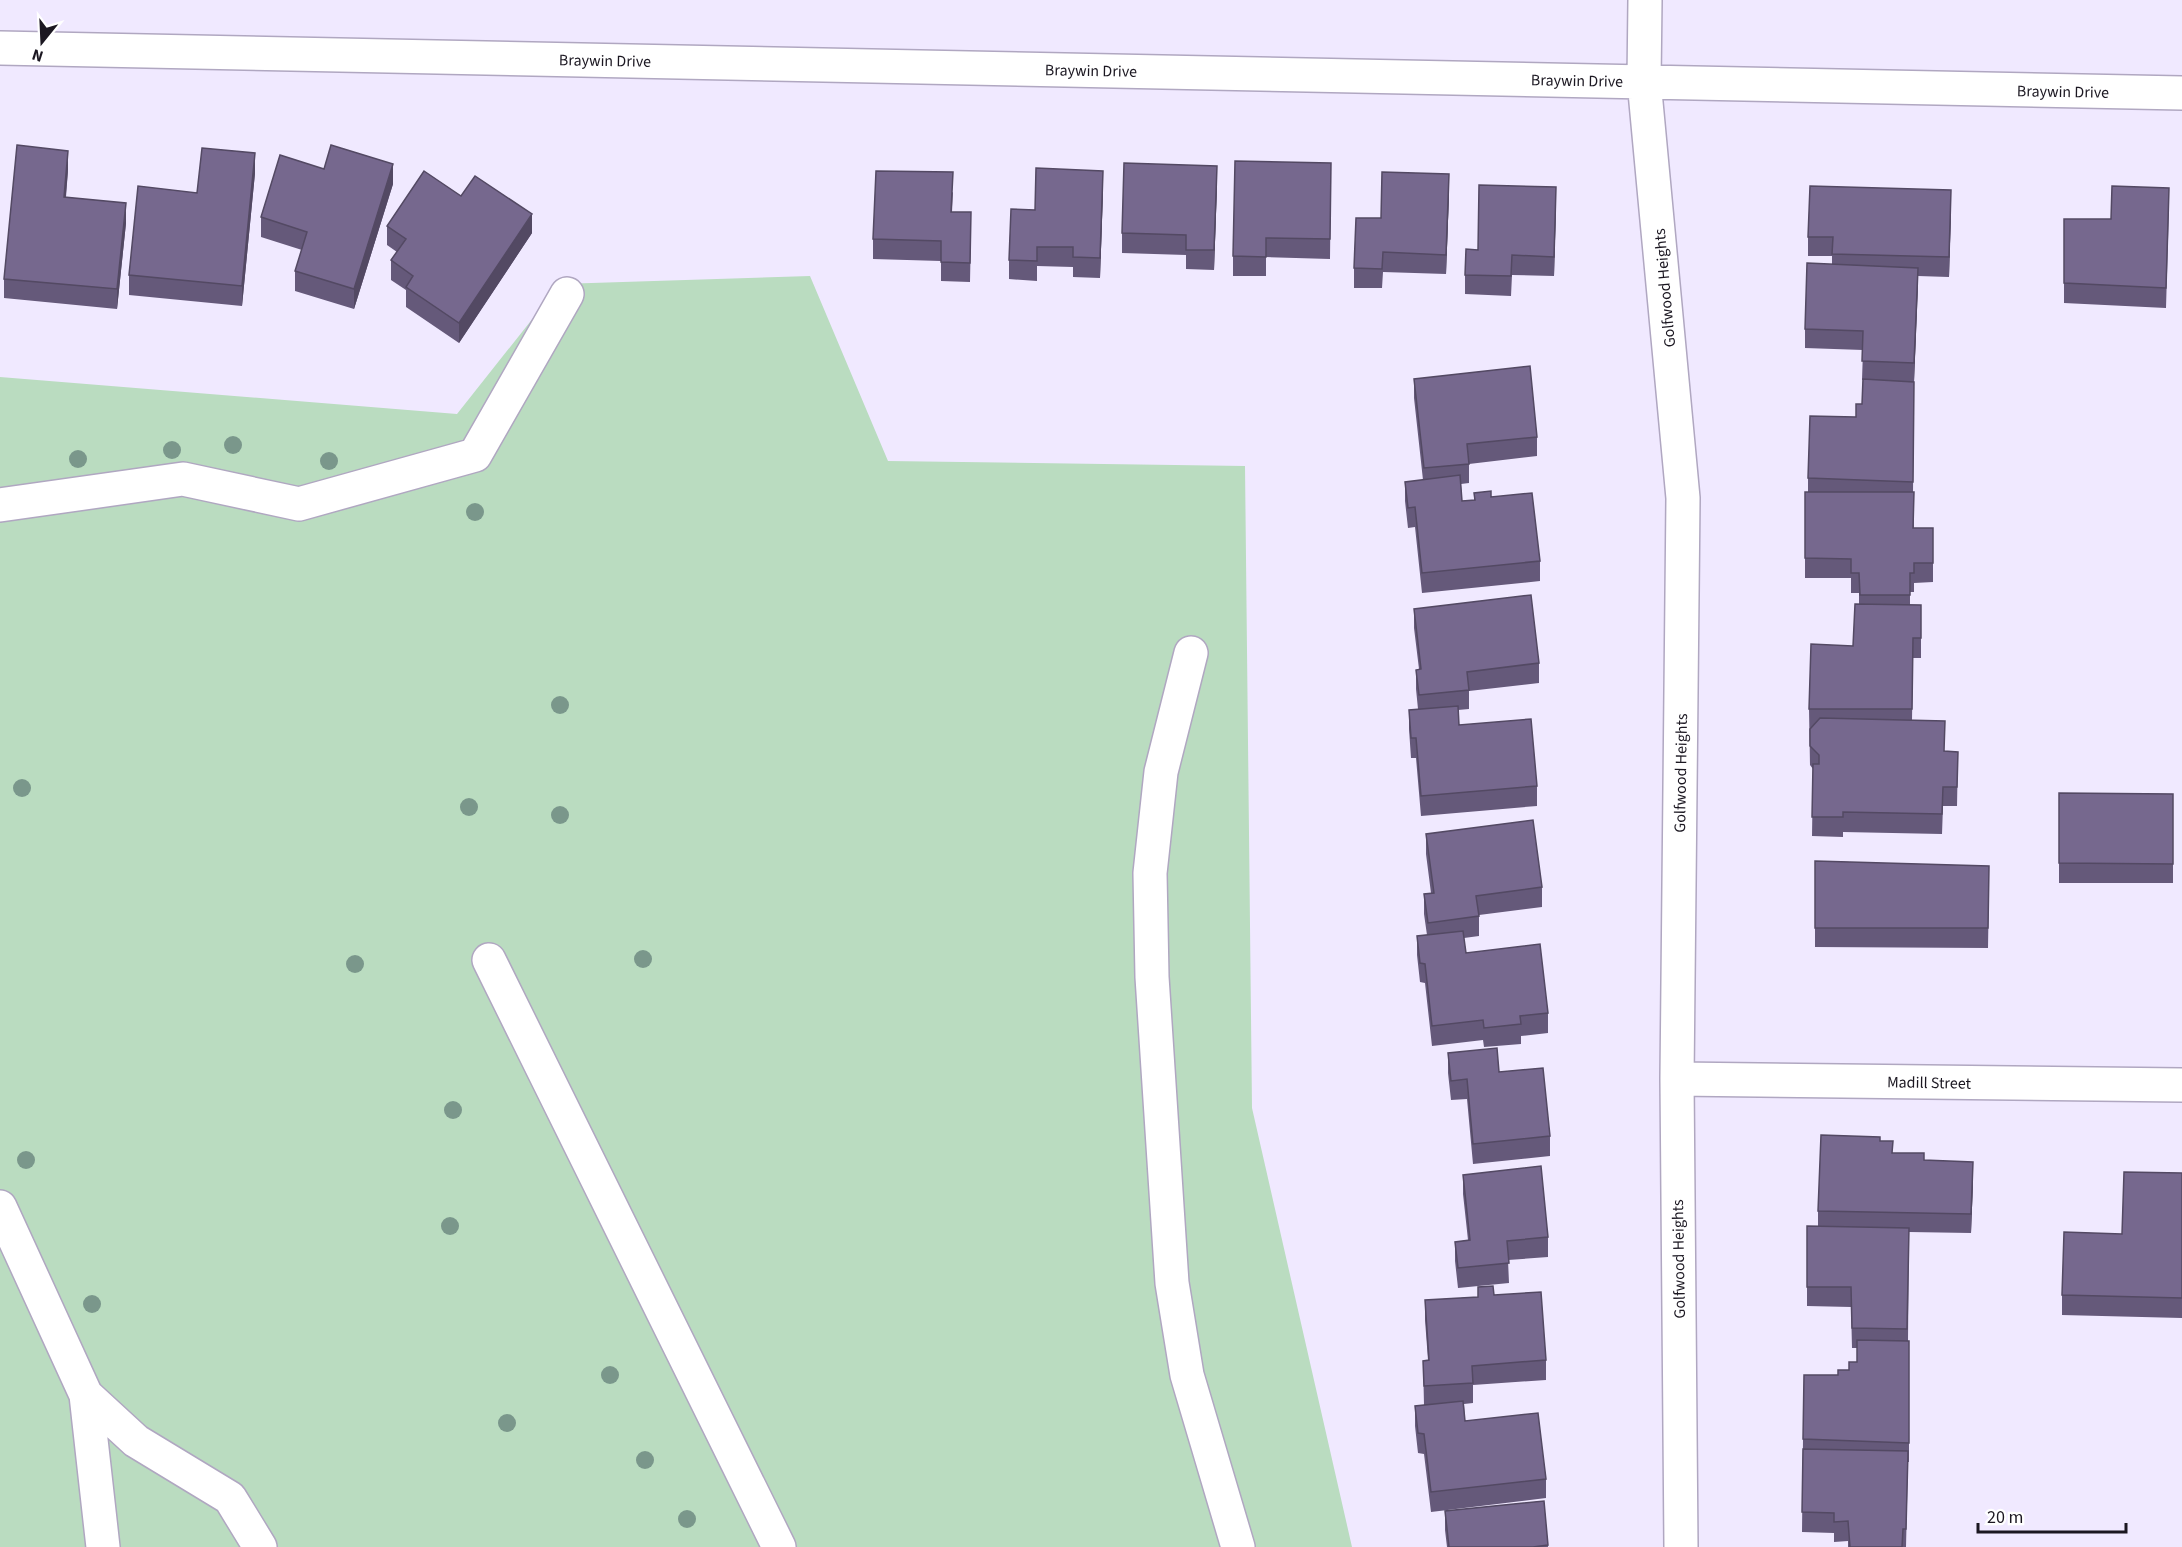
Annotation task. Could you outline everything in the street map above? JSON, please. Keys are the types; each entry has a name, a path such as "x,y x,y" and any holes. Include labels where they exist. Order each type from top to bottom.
{"street":[{"name":"Golfwood Heights","path":"1645,0 1644,81 1683,498 1677,1079 1681,1547"},
{"name":"Braywin Drive","path":"0,48 2182,93"},
{"path":"0,505 183,479 299,504 475,454 567,294"},
{"path":"1191,653 1161,772 1150,873 1152,977 1172,1283 1187,1375 1238,1547"},
{"path":"489,960 779,1547"},
{"name":"Madill Street","path":"1677,1079 2182,1085"},
{"path":"0,1207 86,1395 103,1547"},
{"path":"86,1395 136,1441 230,1498 260,1547"}],"green space":[{"path":"810,276 888,461 1245,466 1252,1108 1352,1547 0,1547 0,377 457,414 560,284"}],"building":[{"path":"17,145 68,151 64,197 126,203 117,289 4,279"},
{"path":"331,145 393,164 354,289 295,271 307,232 261,217 280,155 324,169"},
{"path":"202,148 255,153 242,286 129,275 138,186 197,193"},
{"path":"1235,161 1331,163 1330,239 1266,238 1266,257 1233,256"},
{"path":"1124,163 1217,166 1214,250 1186,250 1186,235 1122,233"},
{"path":"1036,168 1103,171 1100,258 1073,257 1073,247 1037,247 1037,261 1009,260 1011,209 1035,210"},
{"path":"424,171 461,196 475,176 532,214 459,323 406,287 413,276 391,260 406,239 387,226"},
{"path":"876,171 953,172 951,212 971,212 970,263 941,262 941,241 873,239"},
{"path":"1382,172 1449,174 1446,255 1383,252 1382,269 1354,268 1356,218 1381,218"},
{"path":"1479,185 1556,187 1554,257 1512,255 1511,276 1465,275 1466,249 1478,250"},
{"path":"1810,186 1951,190 1949,257 1832,254 1833,237 1808,237"},
{"path":"2112,186 2169,188 2166,288 2064,283 2064,219 2111,219"},
{"path":"1807,263 1918,268 1914,363 1862,361 1863,331 1805,329"},
{"path":"1530,366 1537,437 1467,444 1469,464 1424,468 1414,379"},
{"path":"1863,379 1914,382 1913,482 1808,478 1810,416 1856,417 1856,404 1862,404"},
{"path":"1460,475 1462,501 1475,500 1474,493 1491,491 1491,497 1532,493 1540,561 1422,573 1415,507 1408,508 1405,482"},
{"path":"1805,492 1914,492 1913,528 1933,528 1933,563 1914,563 1914,573 1910,573 1910,595 1860,595 1859,573 1851,573 1851,559 1805,558"},
{"path":"1531,595 1539,663 1467,672 1469,690 1419,695 1416,670 1421,669 1414,609"},
{"path":"1855,604 1921,605 1921,638 1913,638 1912,709 1809,709 1811,644 1853,646"},
{"path":"1458,706 1459,725 1531,719 1537,786 1421,796 1416,738 1411,738 1409,710"},
{"path":"1820,718 1945,721 1944,751 1958,752 1957,787 1943,787 1942,814 1843,812 1843,817 1812,817 1813,764 1819,764 1819,755 1810,746 1810,729"},
{"path":"2059,793 2173,794 2173,864 2059,863"},
{"path":"1533,820 1542,887 1476,896 1479,916 1428,923 1424,894 1434,893 1426,834"},
{"path":"1815,861 1989,866 1988,928 1815,928"},
{"path":"1463,931 1466,953 1540,944 1548,1013 1520,1016 1521,1024 1484,1028 1483,1020 1432,1026 1425,964 1420,963 1417,936"},
{"path":"1497,1048 1499,1072 1543,1068 1550,1136 1473,1144 1467,1079 1451,1081 1448,1053"},
{"path":"1821,1135 1880,1137 1880,1141 1893,1141 1892,1153 1924,1153 1924,1160 1973,1162 1971,1214 1818,1211"},
{"path":"1541,1166 1548,1237 1507,1241 1509,1263 1458,1268 1455,1242 1470,1240 1463,1175"},
{"path":"2124,1172 2182,1173 2182,1298 2062,1295 2064,1232 2122,1234"},
{"path":"1807,1226 1909,1228 1907,1329 1852,1328 1851,1287 1807,1287"},
{"path":"1493,1286 1494,1295 1541,1292 1546,1360 1472,1366 1473,1383 1424,1386 1423,1361 1429,1360 1425,1300 1478,1297 1478,1287"},
{"path":"1857,1340 1909,1341 1909,1443 1803,1439 1804,1375 1838,1375 1838,1370 1849,1370 1849,1362 1857,1362"},
{"path":"1463,1401 1465,1421 1538,1413 1546,1479 1431,1492 1424,1434 1418,1433 1415,1406"},
{"path":"1803,1449 1908,1451 1906,1529 1903,1529 1902,1547 1850,1547 1848,1521 1834,1522 1834,1513 1802,1512"},
{"path":"1544,1501 1548,1545 1449,1547 1445,1511"}]}
